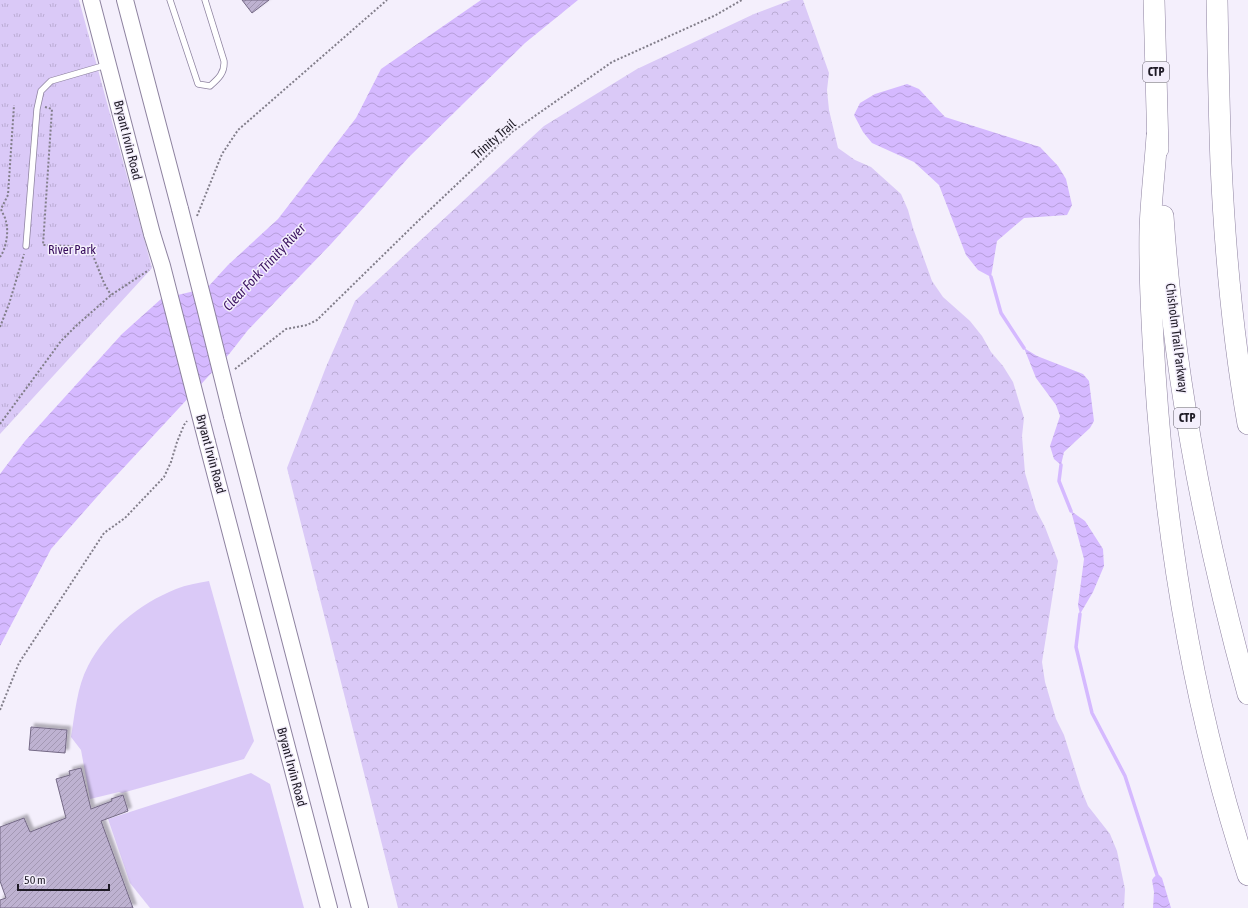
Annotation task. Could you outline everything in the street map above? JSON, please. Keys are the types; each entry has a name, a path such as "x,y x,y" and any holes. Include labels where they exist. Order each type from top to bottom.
{"highway":[{"path":"1217,0 1221,164 1226,242 1248,424"},
{"name":"Chisholm Trail Parkway","path":"1154,4 1158,136 1165,241 1172,313 1191,438 1205,516 1224,601 1248,694"},
{"path":"1158,136 1150,230 1152,314 1157,399 1166,493 1181,596 1206,729 1226,807 1248,875"}],"main road":[{"name":"Bryant Irvin Road","path":"91,0 329,908"},
{"path":"125,0 206,307 232,416 360,908"}],"lane":[{"path":"170,0 198,84 210,86 225,68 205,0"},
{"path":"26,246 38,106 41,91 51,80 109,64"}],"path":[{"name":"Trinity Trail","path":"232,372 286,329 307,325 317,320 512,132 612,62 716,15 742,0"},
{"path":"0,257 4,251 6,239 6,222 1,209 8,195 14,105"},
{"path":"38,106 52,109 43,245 72,246 88,249 92,253 104,283 111,295"},
{"path":"0,327 9,304 26,246"},
{"path":"0,710 19,663 104,533 125,518 164,477 184,425 189,419"}],"green space":[{"name":"River Park","path":"0,0 79,0 152,268 0,434"},
{"path":"791,0 803,0 829,73 827,90 829,110 838,148 855,160 871,167 901,194 908,210 932,281 943,297 970,321 1013,382 1024,418 1022,436 1025,473 1036,510 1045,527 1058,561 1042,662 1045,682 1056,719 1064,735 1088,806 1110,834 1117,851 1125,889 1124,908 398,908 287,468 326,367 355,301 544,126 637,69 754,14"},
{"path":"209,581 254,741 244,759 122,793 119,792 90,799 81,750 71,737 79,691 88,666 114,630 137,610 162,595 176,589"},
{"path":"251,773 270,784 304,908 150,908 130,883 108,819"}],"water":[{"name":"Clear Fork Trinity River","path":"481,0 578,0 525,43 409,157 331,244 248,330 230,353 103,490 51,549 0,646 0,474 25,441 122,334 161,299 207,288 228,265 278,219 356,118 381,69"},
{"path":"907,84 919,89 945,117 1040,147 1058,166 1066,179 1072,205 1067,215 1024,218 997,241 991,277 978,270 966,255 939,185 914,162 872,143 863,132 854,115 860,103 875,94"},
{"path":"1024,348 1037,356 1083,374 1089,381 1094,421 1090,428 1064,452 1061,465 1054,459 1050,446 1060,416 1056,405 1036,378"},
{"path":"1071,511 1085,521 1103,549 1104,566 1093,592 1080,614 1078,605 1084,559"},
{"path":"1157,875 1162,878 1171,908 1153,908 1154,892 1152,880"}],"building":[{"path":"242,0 269,0 252,13"},
{"path":"31,727 67,730 65,753 29,750"},
{"path":"81,768 91,809 123,795 128,811 101,821 133,908 0,908 0,900 6,898 0,881 0,827 24,818 30,832 66,818 56,779 70,775 69,771"}],"waterway":[{"path":"991,277 1001,313 1024,348"},
{"path":"1061,465 1059,481 1071,511"},
{"path":"1080,614 1076,647 1092,713 1125,776 1157,875"}]}
